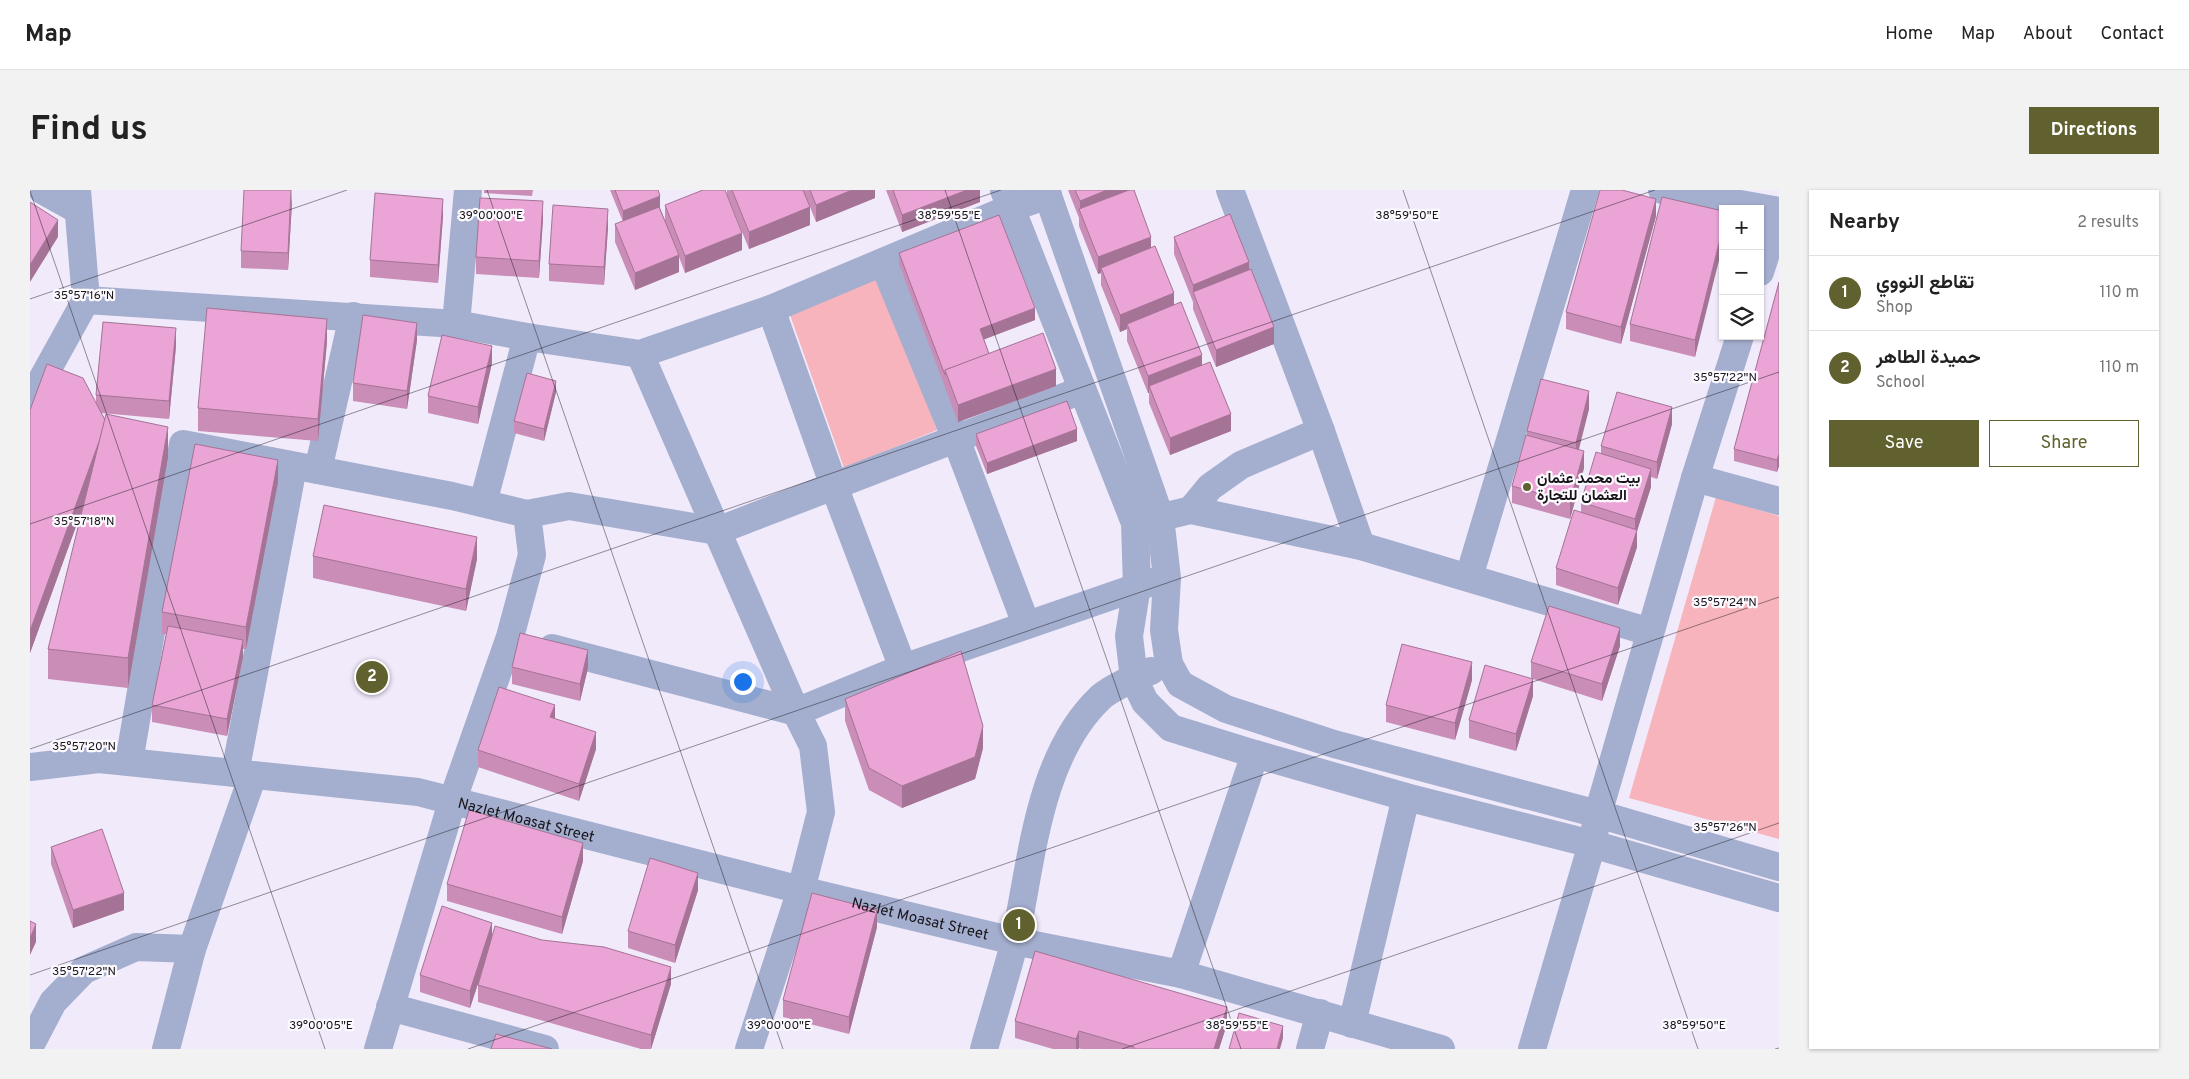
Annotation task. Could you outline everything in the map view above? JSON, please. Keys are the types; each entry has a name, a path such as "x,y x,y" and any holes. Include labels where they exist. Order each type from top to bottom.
{"street":[{"path":"30,401 86,300 78,200 42,190"},
{"path":"456,324 468,190"},
{"path":"1230,190 1361,546"},
{"path":"1469,577 1585,190"},
{"path":"1662,190 1779,212 1764,259"},
{"path":"86,300 456,324 640,354 771,309 883,262 1007,199 1047,192 1167,578 1164,630 1169,664 1180,684 1226,709 1334,744 1598,814 1779,867"},
{"path":"1007,199 1082,390 1148,520 1129,636 1134,679 1145,702 1171,728 1406,797 1592,844 1779,898"},
{"path":"883,262 956,438 1026,624"},
{"path":"771,309 834,486 903,668"},
{"path":"166,1049 192,949 244,774 306,468 354,316"},
{"path":"483,503 527,337"},
{"path":"1532,1049 1592,844 1598,814 1650,632 1695,478 1739,340"},
{"path":"640,354 796,712 813,746 821,812 801,890 748,1049"},
{"path":"129,762 183,444 483,503 528,514 569,506 717,531 1082,390"},
{"path":"1191,510 1210,487 1241,465 1320,431"},
{"path":"1695,478 1779,501"},
{"path":"1148,520 1191,510 1361,546 1650,632"},
{"path":"378,1049 452,802 510,637 532,555 528,514"},
{"path":"510,637 796,712 903,668 1137,586 1167,578"},
{"path":"984,1049 1014,941 1036,831 1054,768 1074,730 1102,697 1134,679 1169,664"},
{"path":"1181,974 1255,754"},
{"name":"Nazlet Moasat Street","path":"30,767 99,759 418,792 801,890 1014,941 1181,974 1440,1049"},
{"path":"1352,1024 1406,797"},
{"path":"30,1046 53,1002 84,970 136,947 192,949"},
{"path":"390,1007 545,1049"},
{"path":"1310,1049 1320,1014"}],"shaded area":[{"path":"878,276 937,430 844,468 789,312"},
{"path":"1716,497 1779,516 1779,839 1629,798"}],"building":[{"path":"244,190 291,190 288,253 241,251"},
{"path":"615,190 658,190 660,196 623,211"},
{"path":"703,190 725,190 742,233 685,256 665,205"},
{"path":"732,190 803,190 810,207 749,232"},
{"path":"810,190 852,190 816,205"},
{"path":"893,190 967,190 902,215"},
{"path":"1075,190 1107,190 1080,201"},
{"path":"1129,190 1134,190 1151,237 1098,257 1079,209"},
{"path":"1600,190 1622,190 1656,199 1621,327 1566,312"},
{"path":"375,193 443,199 438,265 370,260"},
{"path":"1662,197 1719,210 1719,243 1695,340 1630,324"},
{"path":"480,198 543,201 539,261 476,257"},
{"path":"30,202 58,220 30,265"},
{"path":"553,205 608,209 604,267 549,264"},
{"path":"659,207 679,255 635,273 615,224"},
{"path":"1230,214 1249,262 1193,285 1174,237"},
{"path":"999,215 1035,308 980,329 989,354 945,370 945,375 899,253"},
{"path":"1155,246 1174,293 1120,315 1101,268"},
{"path":"1251,269 1274,327 1216,350 1193,292"},
{"path":"1779,282 1779,454 1777,460 1734,449"},
{"path":"1181,302 1202,355 1148,376 1127,324"},
{"path":"207,308 327,319 318,419 198,408"},
{"path":"363,315 417,323 407,391 353,383"},
{"path":"103,322 176,328 169,401 96,395"},
{"path":"1043,333 1056,369 958,405 945,370"},
{"path":"442,335 492,346 478,407 428,396"},
{"path":"1210,362 1231,414 1170,438 1149,386"},
{"path":"47,364 83,378 105,420 100,439 30,631 30,410"},
{"path":"527,373 556,381 544,429 514,421"},
{"path":"1541,379 1589,391 1576,443 1527,431"},
{"path":"1617,392 1672,407 1657,462 1601,446"},
{"path":"1067,401 1077,429 987,463 976,434"},
{"path":"106,414 168,427 128,658 48,649"},
{"path":"1526,435 1584,451 1570,502 1512,486"},
{"path":"195,444 278,460 246,627 162,612"},
{"path":"1596,452 1651,469 1635,519 1581,502"},
{"path":"324,505 477,537 466,589 313,556"},
{"path":"1574,510 1637,530 1618,588 1556,568"},
{"path":"1549,606 1620,628 1602,684 1531,662"},
{"path":"168,626 243,640 227,719 152,705"},
{"path":"520,633 588,650 580,684 512,667"},
{"path":"1402,644 1472,662 1455,723 1386,705"},
{"path":"961,651 983,726 975,757 902,786 869,768 845,699"},
{"path":"1485,665 1533,679 1516,734 1469,720"},
{"path":"499,687 555,705 550,717 596,732 579,784 478,750"},
{"path":"469,810 583,843 562,917 447,884"},
{"path":"102,829 124,893 73,910 51,847"},
{"path":"650,858 698,873 675,945 628,931"},
{"path":"812,893 877,910 849,1017 783,1000"},
{"path":"442,906 492,923 470,991 420,975"},
{"path":"30,921 36,924 30,938"},
{"path":"495,926 542,940 604,947 671,967 651,1035 478,985"},
{"path":"1035,951 1227,1007 1214,1049 1134,1049 1134,1047 1079,1031 1076,1039 1015,1021"},
{"path":"1239,1013 1283,1026 1277,1049 1229,1049"},
{"path":"496,1034 552,1049 491,1049"}],"place":[{"name":"بيت محمد عثمان العثمان للتجارة","path":"1527,487"},
{"name":"حميدة الطاهر","path":"372,677"},
{"name":"تقاطع النووي","path":"1019,925"}]}
